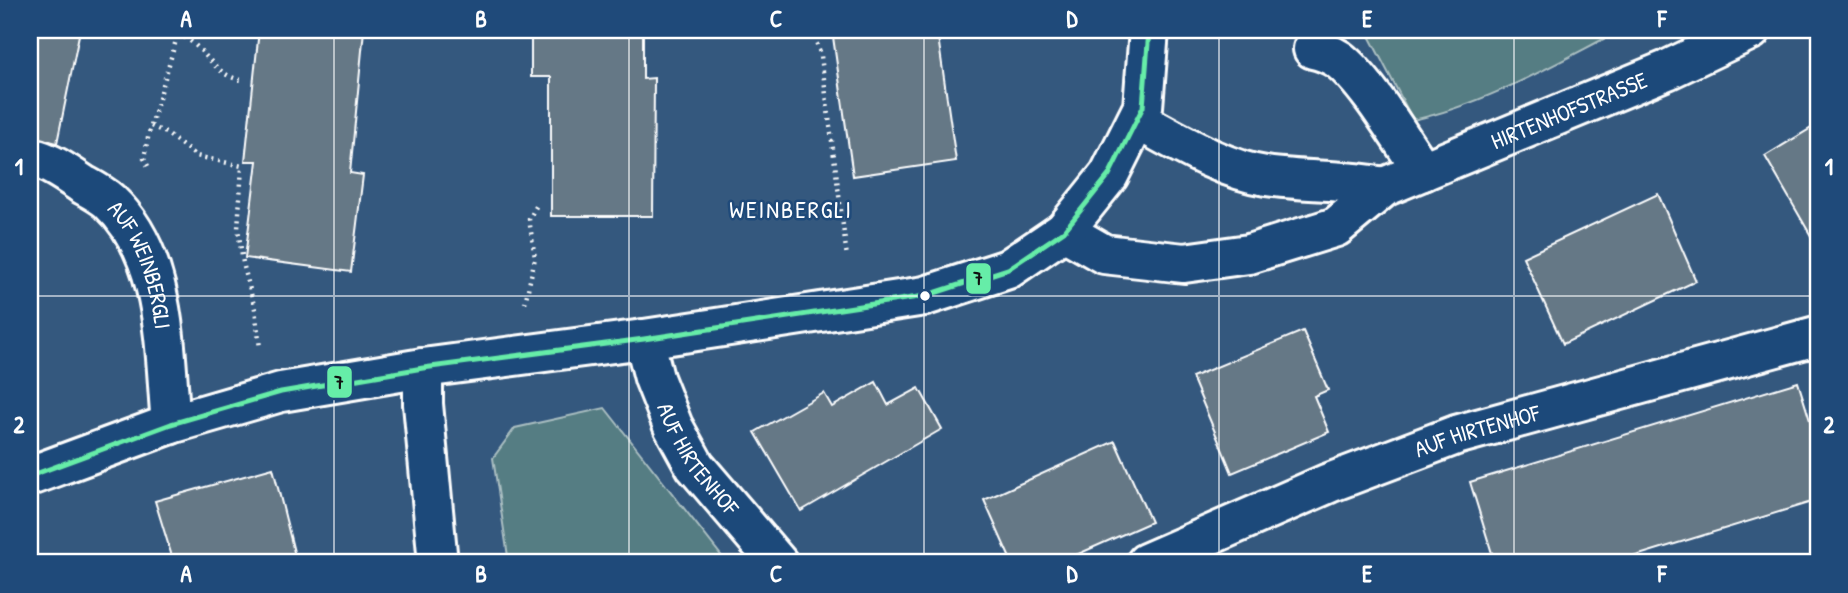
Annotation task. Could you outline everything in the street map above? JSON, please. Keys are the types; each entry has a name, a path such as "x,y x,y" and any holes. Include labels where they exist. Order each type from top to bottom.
{"street":[{"path":"30,476 171,424 281,392 423,368 645,339 925,296 1008,269 1064,231 1109,175 1143,107 1149,30"},
{"name":"HIRTENHOFSTRASSE","path":"1064,231 1104,254 1184,263 1249,254 1336,227 1384,187 1667,70 1751,30"},
{"path":"1313,49 1327,52 1340,61 1364,87 1423,171"},
{"path":"1137,120 1231,166 1264,176 1354,181 1384,187"},
{"name":"AUF WEINBERGLI","path":"30,157 60,169 108,201 132,228 146,254 159,313 171,424"},
{"name":"AUF HIRTENHOF","path":"1146,563 1329,483 1456,435 1816,336 1818,341"},
{"name":"AUF HIRTENHOF","path":"645,339 654,378 673,426 695,466 778,563"},
{"path":"423,368 438,563"}],"path":[{"path":"812,30 821,56 848,266"},
{"path":"155,176 144,158 179,32 191,40 223,74 242,80"},
{"path":"151,126 166,133 196,156 242,166 238,229 243,263 255,309 261,359"},
{"path":"524,306 536,258 529,219 538,204"}],"green space":[{"path":"1366,30 1621,30 1494,93 1413,120"},
{"path":"605,408 727,563 509,563 493,458 515,428"}],"building":[{"path":"30,30 80,30 57,143 30,136"},
{"path":"259,30 364,30 350,173 363,175 351,272 245,258 257,161 245,161"},
{"path":"531,30 643,30 643,79 654,78 653,216 551,216 551,77 531,77"},
{"path":"832,30 937,30 956,161 853,176"},
{"path":"1818,124 1818,248 1765,156"},
{"path":"1658,194 1696,281 1563,344 1523,257"},
{"path":"1303,331 1328,390 1314,396 1329,432 1232,473 1192,377"},
{"path":"876,382 888,405 919,388 942,429 801,511 755,432 824,393 832,407"},
{"path":"1798,382 1818,446 1818,500 1613,563 1495,563 1470,482"},
{"path":"1115,441 1151,522 1058,563 1012,563 984,500"},
{"path":"273,468 295,556 270,563 174,563 155,501"}],"transit line":[{"name":"7","path":"30,476 171,424 281,392 423,368 644,339 925,296 1008,269 1064,231 1109,175 1143,107 1149,30"}],"district":[{"name":"WEINBERGLI","path":"791,210"}]}
